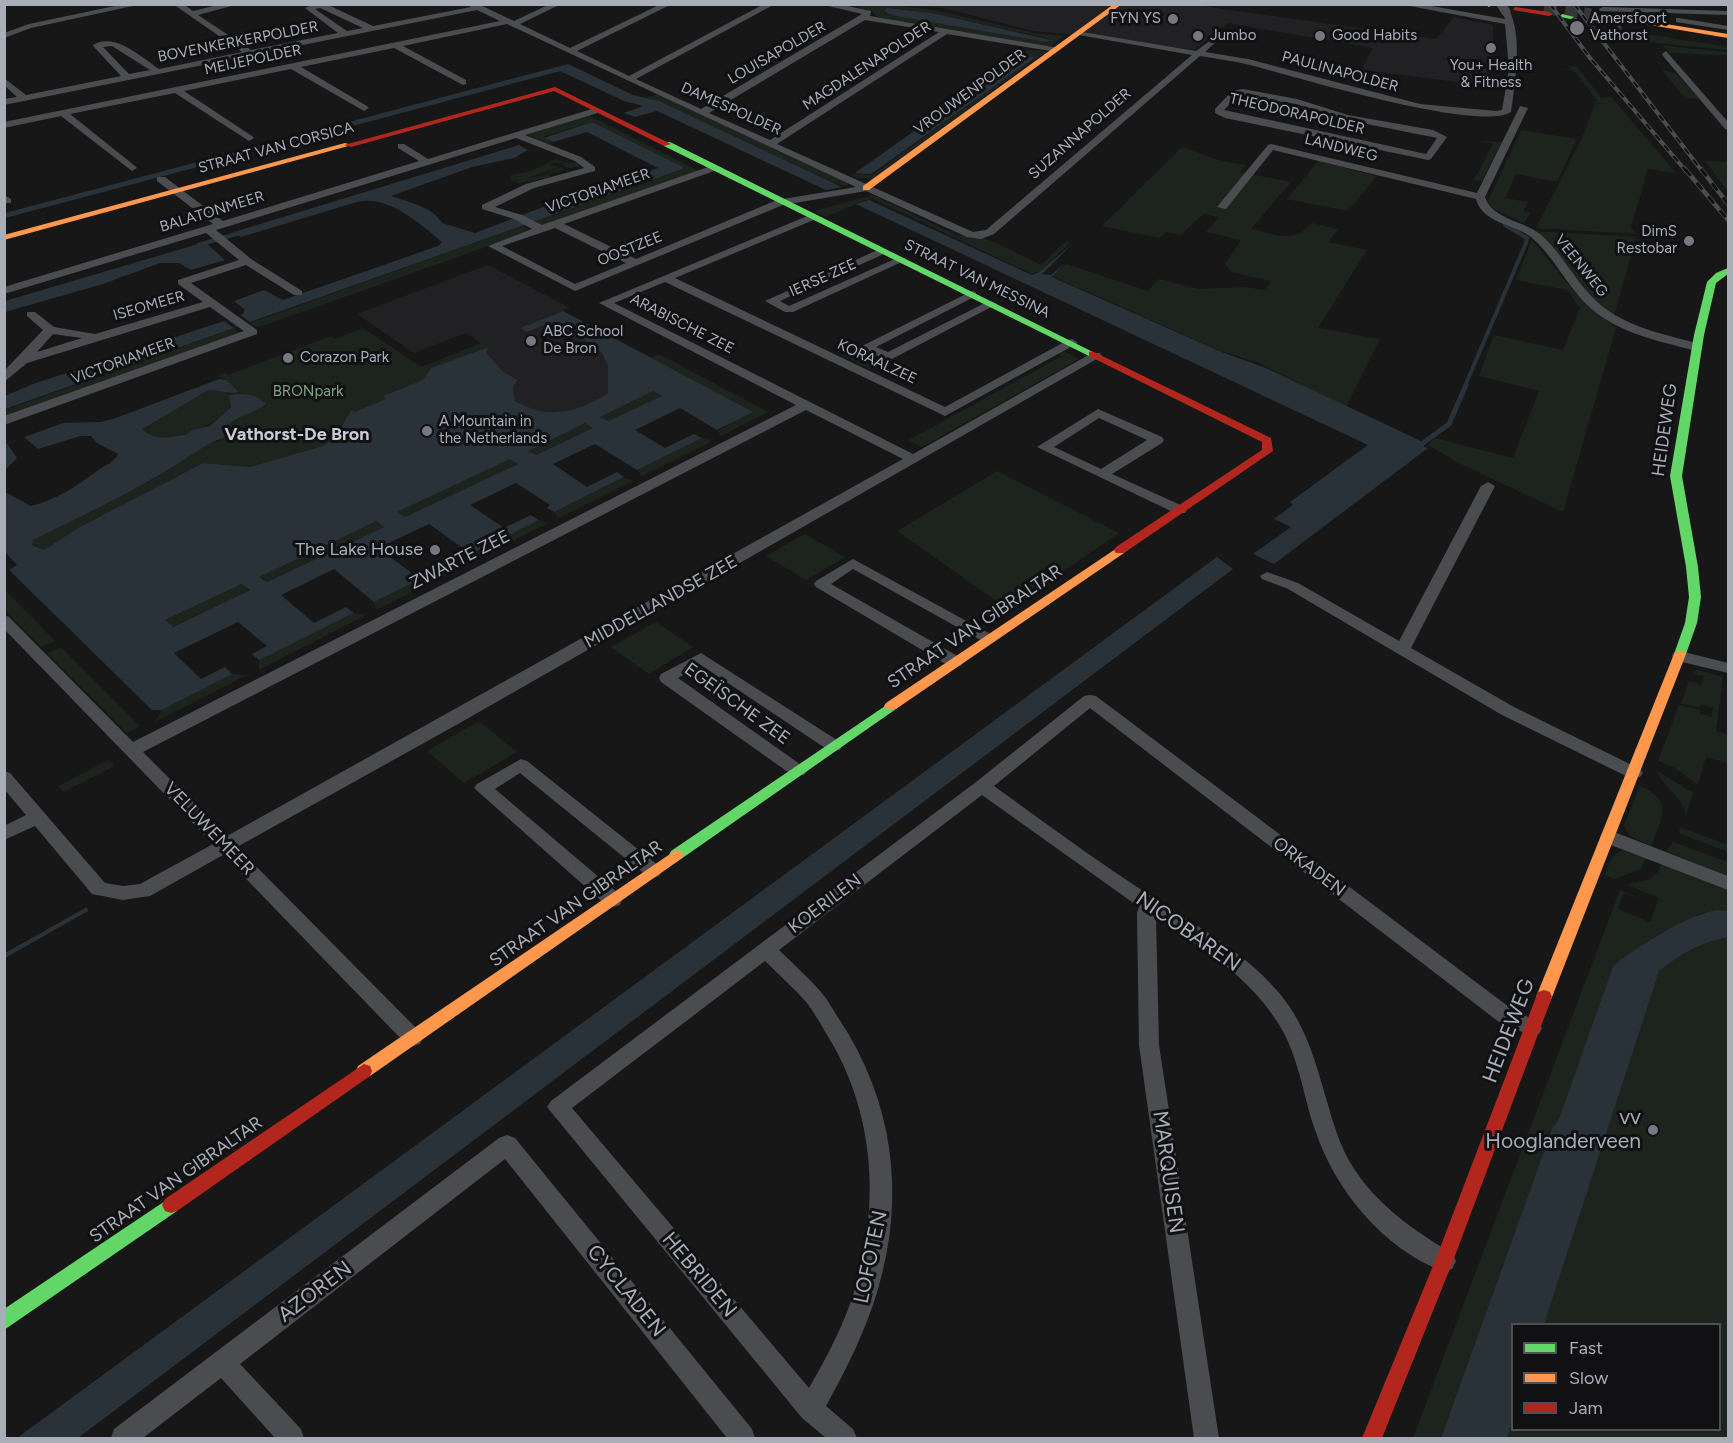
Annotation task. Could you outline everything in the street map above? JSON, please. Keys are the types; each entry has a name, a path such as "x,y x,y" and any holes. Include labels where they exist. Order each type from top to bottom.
{"street":[{"path":"4,36 29,26 138,4"},
{"path":"177,4 249,53"},
{"path":"190,14 235,4"},
{"name":"MEIJEPOLDER","path":"4,125 509,24 557,4"},
{"path":"570,51 668,4"},
{"path":"629,79 771,4"},
{"path":"824,4 868,13 864,17"},
{"name":"VROUWENPOLDER","path":"1093,22 1108,4"},
{"name":"VROUWENPOLDER","path":"866,188 1119,4"},
{"path":"1403,4 1509,22 1515,9"},
{"path":"1501,4 1515,9 1558,13"},
{"path":"71,5 84,15"},
{"path":"345,34 309,8 321,5 372,29"},
{"name":"DAMESPOLDER","path":"474,6 971,236 981,236"},
{"name":"BOVENKERKERPOLDER","path":"4,102 372,29 474,6"},
{"path":"1608,19 1641,11 1728,13"},
{"path":"1641,11 1646,15 1728,28"},
{"path":"864,17 1056,50"},
{"name":"LOUISAPOLDER","path":"703,112 864,17"},
{"path":"1608,19 1728,36"},
{"path":"1608,19 1728,42"},
{"name":"PAULINAPOLDER","path":"1079,33 1248,62 1425,108 1491,114 1504,113 1510,96 1513,69 1509,22"},
{"name":"MAGDALENAPOLDER","path":"772,143 946,31"},
{"name":"SUZANNAPOLDER","path":"981,236 990,232 1215,39"},
{"path":"128,77 97,45 99,40 113,43 157,71"},
{"path":"395,45 463,82"},
{"path":"1666,54 1728,127"},
{"path":"293,66 364,108"},
{"path":"4,80 24,98"},
{"path":"177,90 249,138"},
{"name":"STRAAT VAN MESSINA","path":"555,90 1267,440 1268,451 1174,513"},
{"name":"STRAAT VAN CORSICA","path":"4,238 555,90"},
{"name":"THEODORAPOLDER","path":"1243,92 1297,102 1338,114 1437,134 1441,139 1420,167 1225,115 1218,110 1234,93 1243,92"},
{"name":"THEODORAPOLDER","path":"1338,114 1362,92"},
{"path":"1480,197 1523,108"},
{"path":"1714,110 1728,111"},
{"name":"BALATONMEER","path":"4,291 596,111"},
{"path":"63,113 132,168"},
{"path":"516,135 578,159 592,169 530,186 486,207 518,217 538,227"},
{"path":"401,146 428,162"},
{"name":"LANDWEG","path":"1222,207 1271,147 1480,197"},
{"name":"VICTORIAMEER","path":"493,246 538,227 555,224 714,168"},
{"path":"161,179 177,191 214,229 224,243 247,261 298,292"},
{"name":"OOSTZEE","path":"493,246 575,288 781,202 866,188"},
{"name":"VEENWEG","path":"1480,197 1481,205 1490,213 1537,237 1555,257 1583,296 1599,312 1632,328 1697,347"},
{"name":"ARABISCHE ZEE","path":"812,217 605,303 913,459"},
{"path":"555,224 636,263"},
{"name":"IERSE ZEE","path":"882,251 771,301 789,310 901,260"},
{"name":"ISEOMEER","path":"247,261 182,282 250,330"},
{"name":"HEIDEWEG","path":"1372,1438 1444,1261 1532,1028 1680,656 1693,616 1695,597 1692,569 1677,499 1676,476 1697,347 1712,282 1719,274 1728,271"},
{"name":"KORAALZEE","path":"666,278 945,412 1072,343"},
{"path":"972,294 866,347 888,356 991,304"},
{"name":"ISEOMEER","path":"23,360 211,303"},
{"path":"31,314 50,330"},
{"name":"ISEOMEER","path":"4,378 50,330 95,337"},
{"name":"VICTORIAMEER","path":"4,421 250,330"},
{"name":"MIDDELLANDSE ZEE","path":"4,777 99,889 110,892 143,891 1096,356"},
{"name":"ZWARTE ZEE","path":"132,750 806,405"},
{"path":"1102,474 1157,440 1098,413 1044,447 1102,474 1174,513"},
{"path":"1403,649 1488,486"},
{"name":"STRAAT VAN GIBRALTAR","path":"4,1321 955,662 1174,513"},
{"path":"955,662 820,584 853,563 989,639"},
{"path":"1267,576 1293,586 1508,711 1634,773"},
{"name":"VELUWEMEER","path":"4,620 413,1038"},
{"path":"1680,656 1728,668"},
{"name":"EGEÏSCHE ZEE","path":"798,771 667,678 701,658 834,746"},
{"name":"KOERILEN","path":"558,1107 982,786 1090,700"},
{"name":"ORKADEN","path":"1090,700 1506,1016 1532,1028"},
{"path":"613,900 483,788 521,765 653,871"},
{"name":"NICOBAREN","path":"982,786 1149,904 1217,948 1237,963 1274,1000 1288,1020 1304,1051 1324,1126 1340,1167 1352,1186 1390,1225 1412,1243 1444,1261"},
{"path":"4,834 39,816"},
{"path":"1609,837 1728,883"},
{"name":"MARQUISEN","path":"1149,904 1146,913 1149,1045 1206,1438"},
{"name":"LOFOTEN","path":"766,949 786,966 822,1006 841,1034 869,1098 880,1144 883,1190 881,1227 869,1283 852,1332 830,1380 811,1409"},
{"name":"HEBRIDEN","path":"558,1107 811,1409 844,1438"},
{"name":"AZOREN","path":"123,1438 507,1145"},
{"name":"CYCLADEN","path":"507,1145 743,1438"},
{"path":"224,1362 250,1395 292,1438"}],"shaded area":[{"path":"908,5 1195,5 1436,39 1454,17 1493,25 1493,64 1487,86 1364,70 1362,69 1373,48 1228,23 1194,50 1100,37 1033,31 943,8"},
{"path":"887,8 932,13 1051,40 1046,42 891,15 884,11"},
{"path":"1023,54 1034,58 871,174 855,173"},
{"path":"568,64 633,95 659,101 842,187 826,190 657,111 635,117 624,113 643,106 624,101 560,71 5,218 5,213"},
{"path":"592,122 683,169 250,322 240,315 244,313 244,309 234,301 264,290 283,300 438,246 442,242 403,212 380,202 368,201 357,202 241,237 234,232 519,145 528,150 514,158 472,167 391,196 426,209 438,217 442,223 475,233 567,198 658,168 587,132 553,142 544,138"},
{"path":"869,200 1032,275 1039,272 1073,243 1042,274 1051,275 1066,262 1052,277 1219,351 1266,368 1423,442 1424,447 1428,448 1274,564 1253,554 1291,527 1274,519 1293,505 1290,502 1368,445 856,204"},
{"path":"205,242 225,260 191,270 179,263 160,263 103,284 5,312 5,301"},
{"name":"ABC School De Bron","path":"488,265 570,308 520,328 527,332 542,326 582,338 602,353 608,366 608,393 582,408 555,413 529,409 514,400 513,387 518,379 504,372 486,353 487,347 466,333 414,353 357,314"},
{"path":"563,311 753,412 717,430 680,408 635,430 665,448 694,434 702,438 637,470 595,444 553,464 587,487 617,472 624,477 554,512 547,508 550,505 516,483 470,505 504,528 531,515 539,520 455,562 449,557 464,549 429,524 378,548 413,574 428,567 435,572 374,602 334,569 281,595 314,623 346,607 354,613 259,660 252,654 267,646 238,622 174,653 201,679 225,667 232,674 162,710 152,710 9,570 17,565 5,552 5,492 31,506 41,503 74,487 112,462 118,454 97,443 91,436 80,436 38,449 24,437 63,423 101,422 116,418 219,379 227,380 238,392 207,391 142,429 152,436 164,438 188,434 191,430 210,426 231,407 229,396 244,394 254,396 266,404 226,427 223,433 225,437 130,491 33,540 32,545 44,550 78,528 203,463 250,467 323,446 336,437 351,410 354,412 386,399 383,396 423,380 431,368 488,347 486,353 504,372 518,380 513,387 515,401 527,407 539,411 562,412 596,400 608,393 608,366 602,353 582,338 542,326 527,332 520,328","holes":["653,391 662,396 608,421 600,417","585,423 593,428 536,455 528,451","510,459 518,464 405,517 397,512","377,521 384,527 267,582 259,577","242,584 250,590 173,627 165,620"]},
{"path":"224,321 234,328 5,409 5,396 33,384"},
{"path":"22,438 7,444 17,458 5,470 5,444"},
{"path":"1217,557 1233,569 78,1438 17,1438"},
{"path":"87,907 88,911 5,958 5,953"},
{"path":"1716,910 1728,911 1728,937 1691,949 1659,971 1544,1323 1511,1323 1511,1425 1507,1438 1441,1438 1613,967 1620,960 1666,931"}],"green space":[{"path":"885,4 934,10 1035,33 1063,36 1050,47 884,18 876,16 872,11 856,8 863,6 859,5","holes":["891,8 932,13 1051,39 1046,42 885,13 885,10"]},
{"path":"1628,31 1728,47 1728,50 1638,41 1632,39"},
{"path":"1663,46 1728,52 1728,55 1670,53"},
{"path":"1028,48 1028,50 1047,51 871,180 852,176 855,173 872,175 1033,58 1023,54"},
{"path":"1569,65 1577,67 1603,100 1602,97 1612,98 1676,173 1648,169 1631,227 1636,234 1536,228 1581,140 1595,104 1603,103 1589,102 1597,101 1574,70 1559,69 1571,69"},
{"path":"1662,70 1676,73 1699,99 1685,98"},
{"path":"658,94 848,183 848,186 830,181 659,101 645,98"},
{"path":"588,115 699,171 542,226 535,222 684,169 592,122 543,137 552,143 546,144 526,134"},
{"path":"1521,130 1577,139 1557,182 1516,174 1505,198 1528,202 1523,211 1530,213 1524,223 1495,210 1488,201"},
{"path":"1482,141 1502,142 1482,181 1474,180 1493,144"},
{"path":"1182,147 1221,161 1246,165 1240,172 1291,182 1251,229 1291,236 1305,230 1312,223 1338,229 1328,242 1367,250 1318,328 1380,339 1346,407 1259,363 1218,350 1052,276 1066,264 1148,291 1159,279 1198,289 1246,287 1264,290 1271,281 1232,272 1225,264 1241,240 1206,232 1219,217 1203,214 1181,235 1166,232 1159,238 1102,226"},
{"path":"562,156 557,160 577,162 581,169 567,168 563,162 549,164 554,167 559,164 556,168 527,178 543,176 561,167 564,170 548,174 551,177 519,183 515,182 520,179 513,181 510,178 511,175 531,171"},
{"path":"1318,161 1377,176 1348,211 1287,199"},
{"path":"1705,161 1728,162 1728,192"},
{"path":"873,195 958,236 967,235 988,240 1041,265 1066,241 1071,242 1040,271 1032,274 871,198 825,217 815,211"},
{"path":"522,226 531,231 265,325 255,327 250,323"},
{"path":"1533,231 1640,237 1633,238 1639,240 1635,241 1614,316 1633,327 1607,313 1593,302 1550,246"},
{"path":"1532,240 1576,294 1616,328 1563,512 1457,462 1428,445 1435,438 1513,458 1539,391 1479,376 1494,335 1563,350 1580,308 1567,290 1516,280"},
{"path":"235,328 237,332 241,332 240,334 5,418 5,410"},
{"name":"BRONpark","path":"363,328 421,367 481,343 488,347 431,368 423,380 383,396 387,399 354,412 351,410 336,437 323,446 250,467 203,463 78,528 44,550 31,544 33,540 162,474 197,450 219,441 225,428 244,414 266,406 263,400 240,393 220,417 208,425 191,430 188,434 157,438 142,429 207,391 228,394 237,391 227,380 216,376 225,373 228,375 331,336 335,339"},
{"path":"856,349 882,362 869,369 843,355"},
{"path":"1063,351 1079,359 922,447 909,440 1062,356 1058,354"},
{"path":"659,354 768,412 721,436 718,431 752,412 651,358"},
{"path":"653,391 662,396 608,421 599,416"},
{"path":"585,423 594,428 535,455 527,450"},
{"path":"702,438 712,441 642,476 637,470"},
{"path":"510,458 518,464 405,517 397,512"},
{"path":"997,471 1119,533 1008,609 897,531"},
{"path":"623,478 634,480 558,518 554,512"},
{"path":"539,520 548,523 456,570 455,562"},
{"path":"377,521 385,527 267,582 259,576"},
{"path":"805,534 845,557 806,580 766,556"},
{"path":"435,572 448,574 376,610 374,602"},
{"path":"243,584 250,590 172,627 165,620"},
{"path":"5,590 55,641 41,647 5,610"},
{"path":"354,613 366,615 259,670 259,660"},
{"path":"656,622 693,647 649,674 611,647"},
{"path":"61,647 140,726 127,733 47,653"},
{"path":"1697,670 1723,677 1716,731 1728,735 1728,763 1706,757 1698,785 1675,768 1658,761 1679,705 1700,710 1700,714 1712,717 1713,707 1701,705 1700,708 1681,703 1689,681 1701,685 1704,676 1692,673"},
{"path":"232,674 247,675 155,722 162,710"},
{"path":"479,721 517,752 464,783 427,751"},
{"path":"109,760 115,766 63,792 58,786"},
{"path":"1656,770 1693,793 1686,816 1680,801"},
{"path":"1640,786 1658,798 1661,804 1661,819 1651,846 1629,835 1624,825"},
{"path":"1680,827 1728,845 1728,852 1681,834"},
{"path":"1673,842 1728,862 1728,876 1666,851"},
{"path":"1628,850 1647,856 1641,869 1614,879 1605,875 1615,855"},
{"name":"vv Hooglanderveen","path":"1662,862 1728,888 1728,911 1716,910 1696,915 1728,936 1728,1438 1467,1438 1559,1119 1552,1129 1441,1438 1413,1438 1620,890 1644,900 1624,893 1618,909 1650,922 1659,898 1628,885 1649,880 1656,874"}],"waterway":[{"path":"1465,386 1526,243 1527,238 1505,225"},
{"path":"198,245 243,232"},
{"path":"1423,443 1449,424 1466,385"}],"tunnel":[{"path":"1544,7 1557,9"},
{"path":"1565,11 1591,15"},
{"path":"1615,24 1622,25"}],"railway":[{"path":"1550,4 1590,58 1686,171"},
{"path":"1574,4 1702,171"},
{"path":"1685,169 1728,220"},
{"path":"1701,169 1728,204"}],"traffic: fast":[{"path":"1562,16 1571,17"},
{"path":"667,144 1092,354"},
{"path":"1680,654 1691,623 1695,597 1676,476 1699,335 1712,282 1719,275 1728,271"},
{"path":"676,855 891,706"},
{"path":"4,1321 171,1205"}],"traffic: slow":[{"path":"866,188 1119,4"},
{"path":"1616,18 1728,36"},
{"path":"4,238 348,145"},
{"path":"891,706 1120,550"},
{"path":"1544,997 1680,654"},
{"path":"364,1071 676,855"}],"traffic: jam":[{"path":"1515,9 1549,14"},
{"path":"1591,15 1609,17"},
{"path":"348,145 555,89 667,144"},
{"path":"1092,354 1267,440 1268,451 1120,550"},
{"path":"1372,1438 1444,1261 1544,997"},
{"path":"171,1205 364,1071"}],"place":[{"name":"FYN YS","path":"1173,19"},
{"name":"Amersfoort Vathorst","path":"1577,28"},
{"name":"Jumbo","path":"1198,36"},
{"name":"Good Habits","path":"1320,36"},
{"name":"You+ Health & Fitness","path":"1491,48"},
{"name":"DimS Restobar","path":"1689,241"},
{"name":"ABC School De Bron","path":"531,341"},
{"name":"Corazon Park","path":"288,358"},
{"name":"A Mountain in the Netherlands","path":"427,431"},
{"name":"The Lake House","path":"435,550"},
{"name":"vv Hooglanderveen","path":"1653,1130"}],"district":[{"name":"Vathorst-De Bron","path":"297,435"}]}
